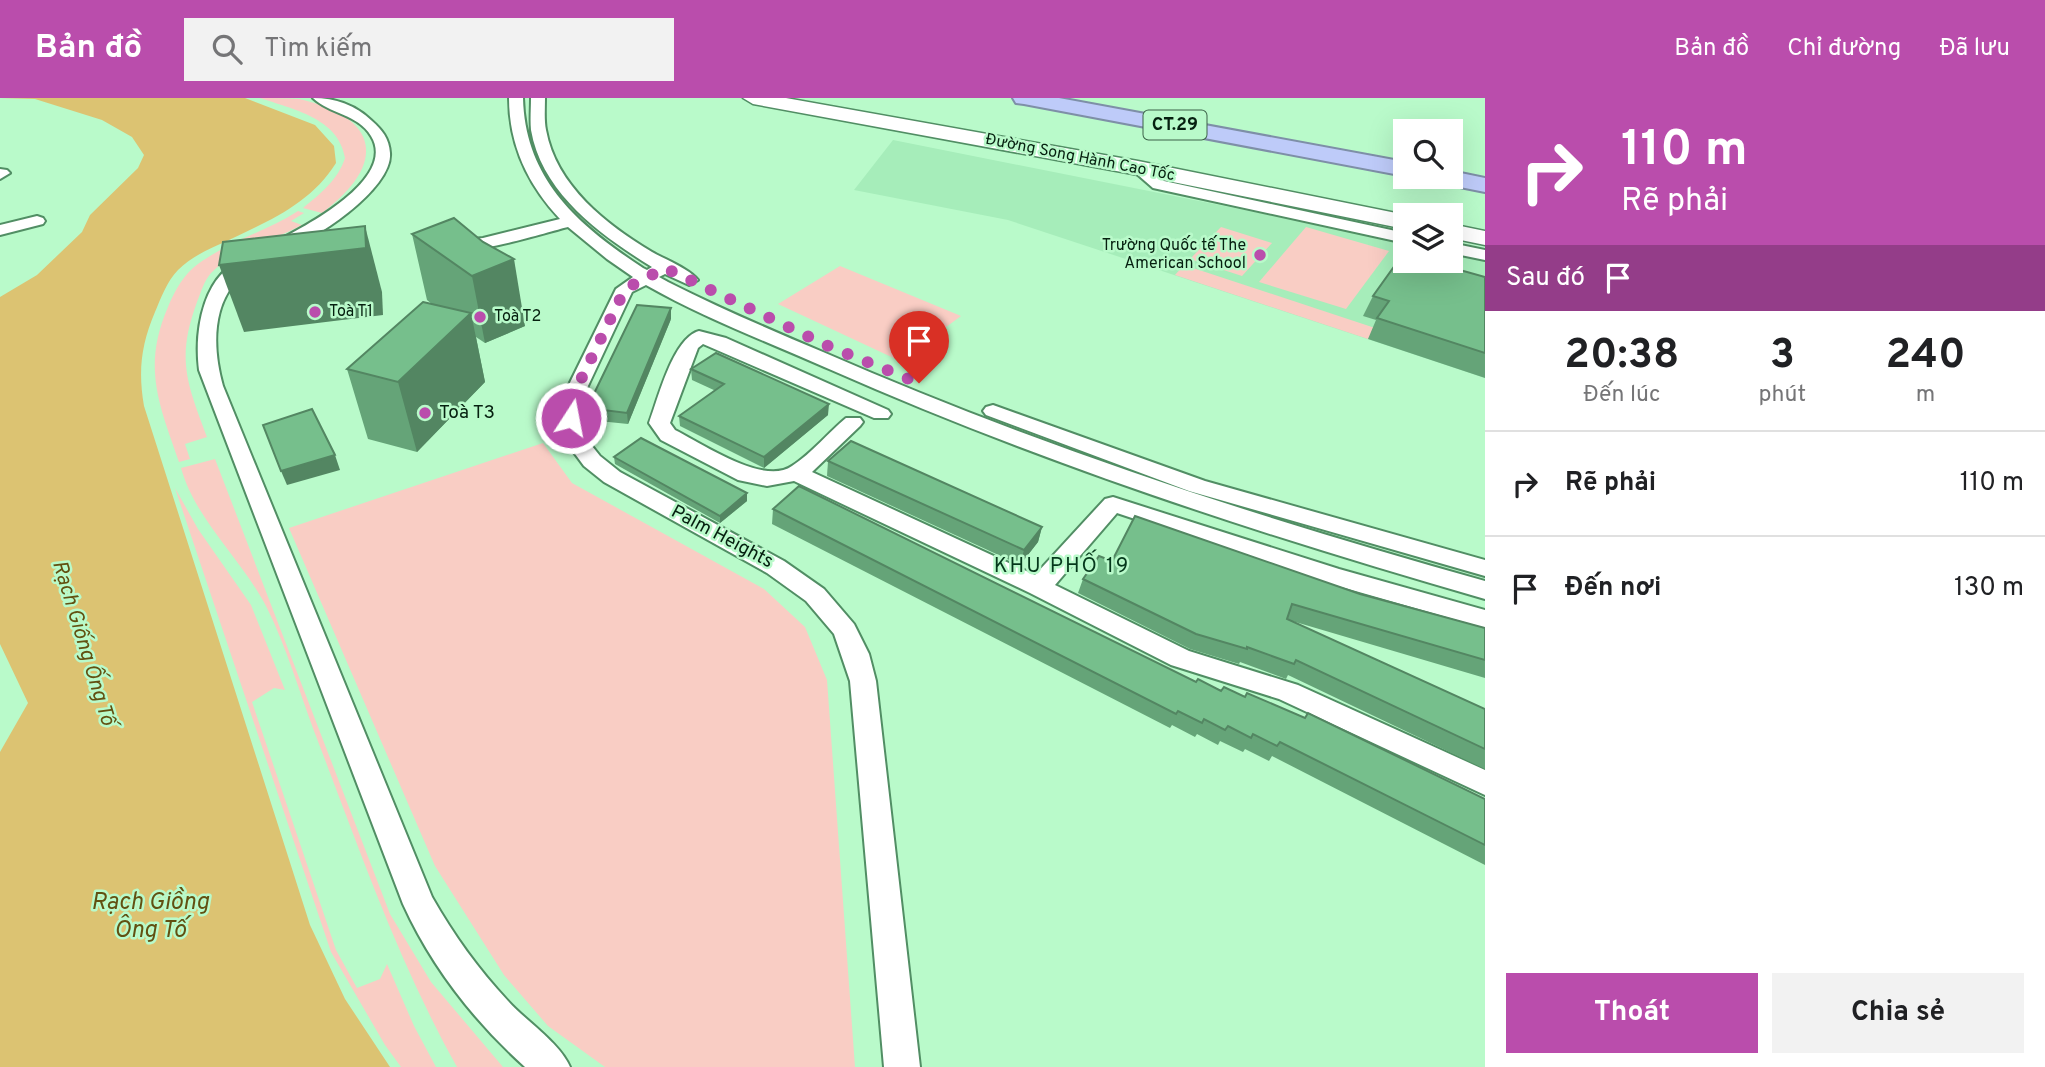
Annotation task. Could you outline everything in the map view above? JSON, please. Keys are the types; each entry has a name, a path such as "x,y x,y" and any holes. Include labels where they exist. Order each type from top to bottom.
{"highway":[{"name":"CT.29","path":"1024,98 1327,147 1393,154"},
{"name":"CT.29","path":"1098,98 1327,147 1393,166"},
{"path":"1463,166 1485,170"},
{"path":"1463,181 1485,185"}],"main road":[{"name":"Đường Song Hành Cao Tốc","path":"753,98 1138,168 1393,220"},
{"path":"1463,233 1485,238"}],"street":[{"path":"320,98 352,111 375,130 384,148 381,166 368,186 332,219 243,266 228,278 219,292 208,326 205,345 207,366 419,904 444,947 491,1007 552,1067"},
{"path":"516,98 519,133 532,172 555,204 590,239 655,272"},
{"path":"538,98 537,126 548,162 567,191 655,272 702,306 889,379 1085,465 1260,526 1485,590"},
{"path":"1138,168 1159,185 1393,235"},
{"path":"0,230 37,220"},
{"path":"439,248 483,243 572,221"},
{"path":"1463,250 1485,255"},
{"name":"Palm Heights","path":"655,272 625,289 570,402 573,433 592,461 612,477 798,580 825,604 848,633 856,650 863,681 902,1067"},
{"path":"912,389 881,414 855,413 719,342 699,337 690,345 659,423 668,435 746,475 767,479 797,474 1039,587 1180,658 1288,692 1485,783"},
{"path":"797,474 889,379"},
{"path":"912,389 1197,486 1485,568"},
{"path":"1039,587 1113,504 1333,576 1485,619"}],"shaded area":[{"path":"260,98 299,99 326,107 346,118 359,130 366,144 365,160 358,177 343,195 322,213 303,208 328,186 338,173 345,158 341,144 334,133 312,117"},
{"name":"Trường Quốc tế The American School","path":"893,140 1393,240 1393,273 1463,273 1463,254 1485,259 1485,378 1008,220 854,190"},
{"path":"298,211 304,213 291,221 302,225 231,258 211,273 205,283 191,322 186,356 190,386 207,437 185,444 190,459 179,462 160,403 155,367 160,329 171,299 183,279 200,263 229,245"},
{"path":"1221,227 1272,243 1242,276 1190,259"},
{"path":"1306,227 1389,251 1346,309 1259,282"},
{"path":"1184,265 1375,328 1368,339 1175,275"},
{"path":"840,266 961,316 900,361 778,304"},
{"path":"543,443 572,483 764,589 805,627 827,680 855,1067 605,1067 548,1026 504,975 435,866 289,528"},
{"path":"215,459 390,914 431,982 503,1067 457,1067 435,1027 397,944 363,859 274,623 257,590 208,523 188,487 181,468"},
{"path":"175,488 198,529 251,605 285,690 274,688 252,702 336,950 357,988 380,979 387,964 414,1026 436,1067 401,1067 385,1045 331,952"}],"water":[{"name":"Rạch Giồng Ông Tố","path":"0,98 245,98 315,125 334,146 336,163 315,189 302,200 245,233 196,256 174,274 150,324 142,358 141,381 144,406 310,925 345,999 390,1067 0,1067 0,752 28,703 0,644 0,297 37,275 82,232 90,215 138,168 144,155 132,137 102,120 35,99"}],"building":[{"path":"454,218 483,242 514,259 472,276 412,234"},
{"path":"365,226 366,248 219,265 223,242"},
{"path":"1393,268 1393,273 1463,273 1463,271 1485,277 1485,353 1377,318 1389,301 1373,296"},
{"path":"423,302 471,313 398,382 347,369"},
{"path":"637,305 671,308 627,413 587,408"},
{"path":"716,353 829,404 764,457 679,416 724,384 691,369"},
{"path":"312,409 335,455 281,471 263,425"},
{"path":"641,438 747,493 720,516 614,457"},
{"path":"851,441 1042,527 1024,550 828,461"},
{"path":"799,486 1196,682 1198,679 1221,691 1224,687 1245,697 1247,693 1305,718 1308,713 1485,799 1485,845 1280,742 1277,746 1253,734 1251,738 1228,726 1225,730 1204,719 1202,723 1178,711 1176,714 773,509"},
{"path":"1135,516 1360,594 1485,628 1485,660 1292,604 1287,619 1485,709 1485,749 1296,660 1294,664 1247,647 1196,634 1083,579 1099,556 1112,561"}],"place":[{"name":"Trường Quốc tế The American School","path":"1260,255"},
{"name":"Toà T1","path":"315,312"},
{"name":"Toà T2","path":"480,317"},
{"name":"Toà T3","path":"425,413"}],"district":[{"name":"KHU PHỐ 19","path":"1062,566"}],"route":[{"path":"571,418 570,402 625,289 665,268 828,346 919,383"}],"water label":[{"name":"Rạch Giống Ống Tố","path":"83,643"}]}
